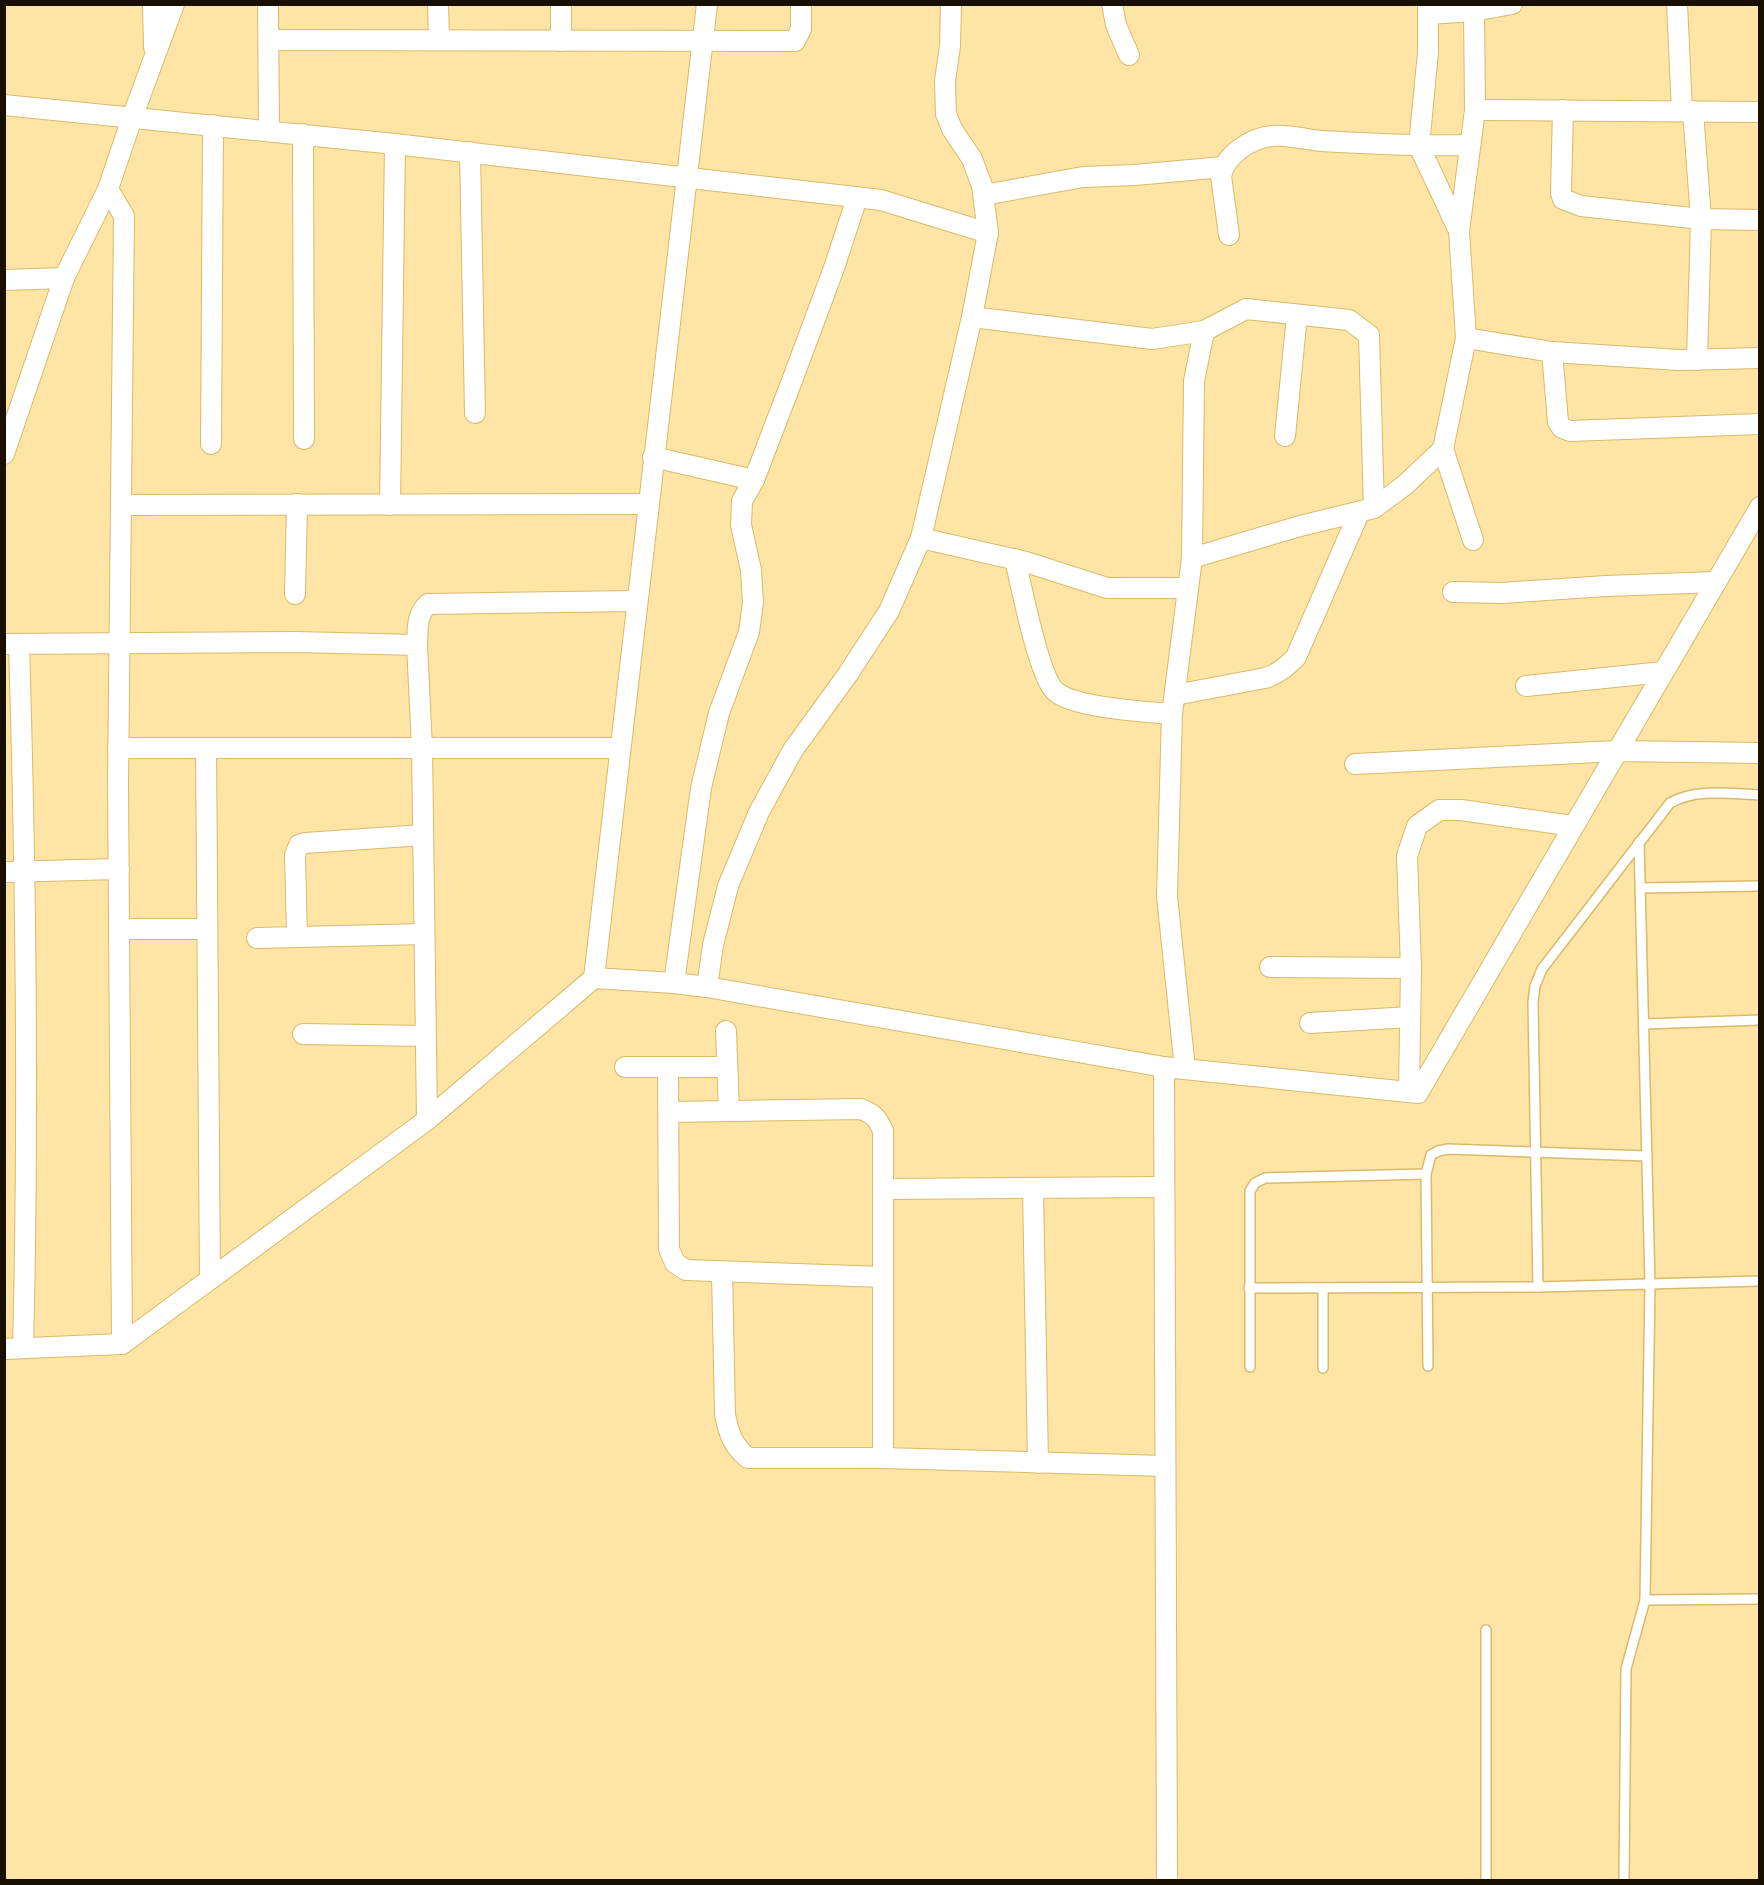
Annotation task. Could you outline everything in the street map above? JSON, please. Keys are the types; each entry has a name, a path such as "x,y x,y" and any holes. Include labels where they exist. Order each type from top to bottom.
{"street":[{"path":"153,4 154,59"},
{"path":"4,453 64,278 108,189 174,4"},
{"path":"268,4 269,131"},
{"path":"438,4 439,40"},
{"path":"561,4 561,41"},
{"path":"417,645 297,642 12,644 26,872 26,1176 14,1348 122,1344 427,1120 594,978 707,4"},
{"path":"269,40 795,41 801,29 801,4"},
{"path":"707,987 713,945 728,886 759,812 793,750 848,674 889,611 921,538 972,317 988,233 982,186 972,159 952,129 946,114 945,81 950,46 951,4"},
{"path":"1112,4 1116,24 1129,55"},
{"path":"1459,231 1419,146 1428,52 1428,9 1474,11 1512,4"},
{"path":"1677,4 1687,111 1701,219 1697,360"},
{"path":"1473,540 1443,449 1466,338 1459,231 1475,110 1474,11"},
{"path":"4,105 470,152 881,200 988,233"},
{"path":"1475,110 1760,112"},
{"path":"1563,110 1561,193 1563,199 1581,206 1701,219 1760,220"},
{"path":"211,444 213,126"},
{"path":"303,134 304,439"},
{"path":"1229,235 1221,176 1223,167 1228,159 1254,140 1273,135 1317,141 1419,146 1469,145"},
{"path":"390,505 395,144"},
{"path":"470,152 475,413"},
{"path":"984,195 1083,177 1223,167"},
{"path":"108,189 124,216 118,748 122,1344"},
{"path":"674,982 701,788 720,712 749,632 753,603 751,570 741,525 742,501 754,480 834,268 857,198"},
{"path":"4,280 64,278"},
{"path":"972,317 1152,339 1204,331 1246,309 1349,320 1370,335 1366,511 1296,657 1275,675 1174,705 1128,710 1078,702 1055,692 1044,674 1015,559"},
{"path":"1285,436 1297,315"},
{"path":"1185,1069 1167,896 1174,705 1192,558 1194,381 1204,331"},
{"path":"1466,338 1552,352 1697,360 1760,358"},
{"path":"1552,352 1558,422 1562,428 1570,431 1760,424"},
{"path":"1192,558 1300,526 1366,511 1405,485 1443,449"},
{"path":"653,457 754,480"},
{"path":"296,594 297,504"},
{"path":"121,505 648,504"},
{"path":"594,978 674,982 707,987 1164,1067 1418,1093 1760,507"},
{"path":"921,538 1015,559 1107,588 1187,588"},
{"path":"1453,592 1502,593 1716,582"},
{"path":"427,1120 422,748 417,645 419,617 422,609 428,604 637,601"},
{"path":"1526,686 1663,672"},
{"path":"118,748 620,748"},
{"path":"206,748 210,1279"},
{"path":"1355,764 1617,751 1760,753"},
{"path":"1409,1092 1411,969 1407,856 1418,826 1439,810 1461,810 1574,826"},
{"path":"297,937 295,855 299,845 423,835"},
{"path":"4,872 118,869"},
{"path":"119,930 207,929"},
{"path":"257,938 424,934"},
{"path":"1270,966 1411,969"},
{"path":"1310,1023 1410,1017"},
{"path":"726,1031 729,1111"},
{"path":"303,1034 426,1036"},
{"path":"625,1067 727,1067"},
{"path":"668,1067 669,1249 675,1263 686,1270 883,1277"},
{"path":"1164,1067 1167,1881"},
{"path":"669,1112 861,1109 873,1113 883,1131 883,1458"},
{"path":"883,1189 1164,1187"},
{"path":"1033,1188 1038,1463"},
{"path":"722,1272 724,1415 730,1438 737,1449 748,1458 883,1458 1165,1466"}],"lane":[{"path":"1539,1287 1533,1002 1535,986 1542,969 1670,803 1682,796 1693,794 1760,795"},
{"path":"1624,1881 1626,1669 1645,1600 1650,1284 1642,888 1639,842"},
{"path":"1642,888 1760,886"},
{"path":"1644,1024 1760,1020"},
{"path":"1428,1366 1426,1174 1431,1155 1448,1149 1647,1156"},
{"path":"1250,1367 1250,1191 1255,1183 1265,1178 1426,1174"},
{"path":"1249,1288 1539,1287 1760,1281"},
{"path":"1323,1288 1323,1368"},
{"path":"1645,1600 1760,1599"},
{"path":"1486,1630 1486,1881"}]}
